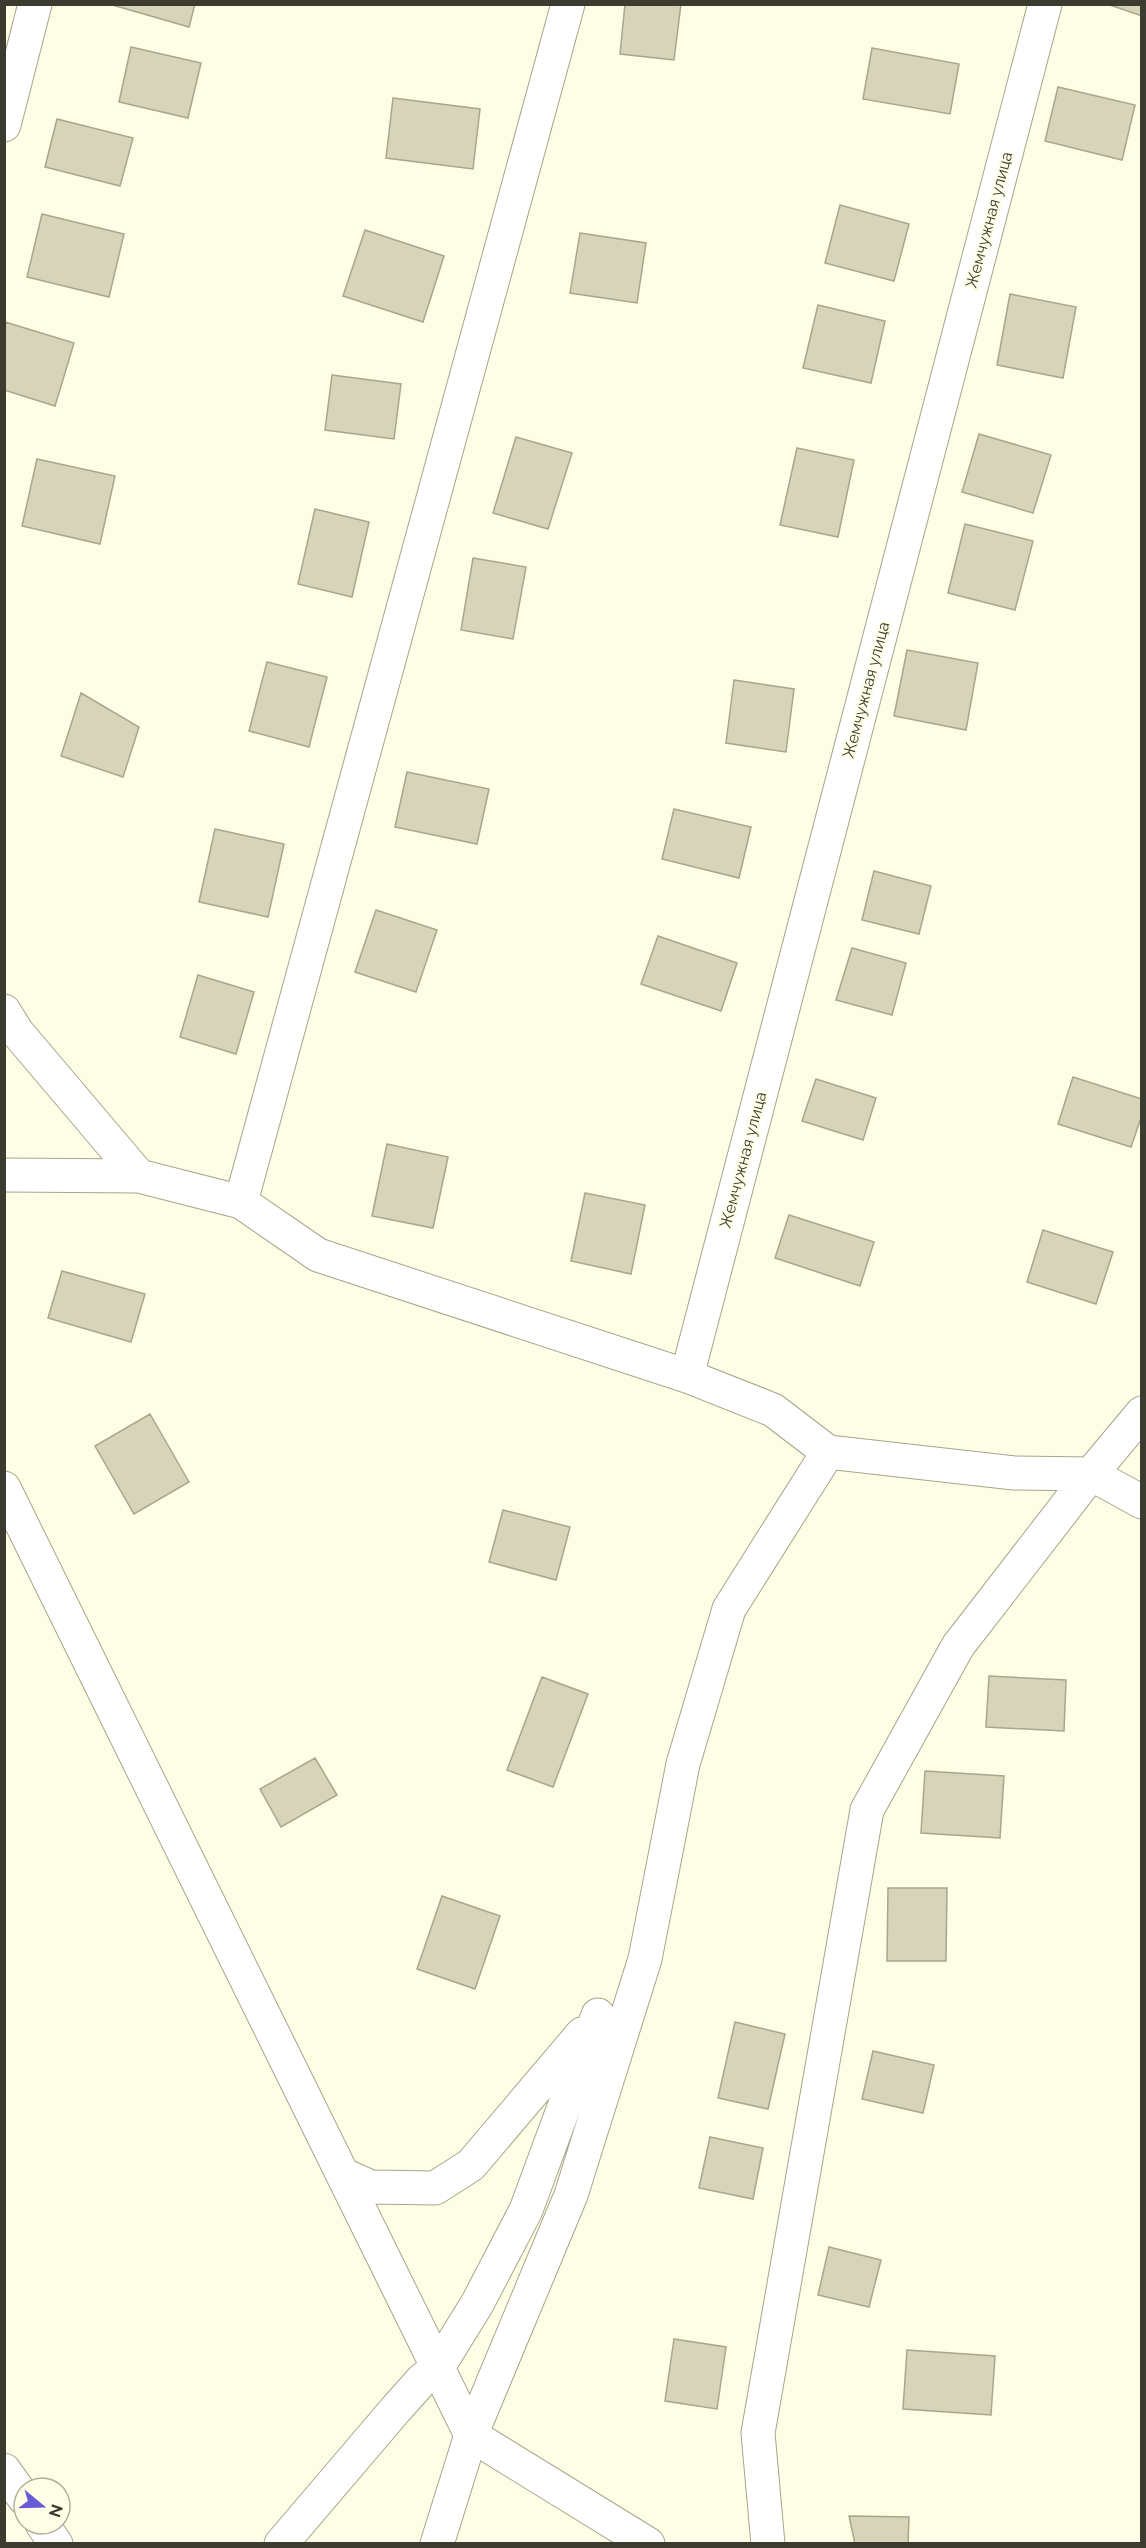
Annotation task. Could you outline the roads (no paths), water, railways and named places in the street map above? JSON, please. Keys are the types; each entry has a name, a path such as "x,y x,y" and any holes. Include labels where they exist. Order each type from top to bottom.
{"street":[{"path":"4,125 35,4"},
{"path":"241,1202 568,4"},
{"name":"Жемчужная улица","path":"687,1376 1045,4"},
{"path":"4,1011 17,1032 139,1176"},
{"path":"4,1175 139,1176 241,1202 318,1255 687,1376 772,1410 828,1452 1014,1473 1091,1474 1142,1502"},
{"path":"768,2544 758,2433 867,1810 958,1646 1091,1474 1141,1416"},
{"path":"437,2544 471,2435 571,2195 645,1959 683,1764 729,1609 828,1452"},
{"path":"4,1488 471,2435 648,2544"},
{"path":"344,2175 371,2187 435,2188 471,2165 645,1959"},
{"path":"281,2544 396,2409 422,2380 438,2367 477,2304 526,2210 598,2015"}]}
